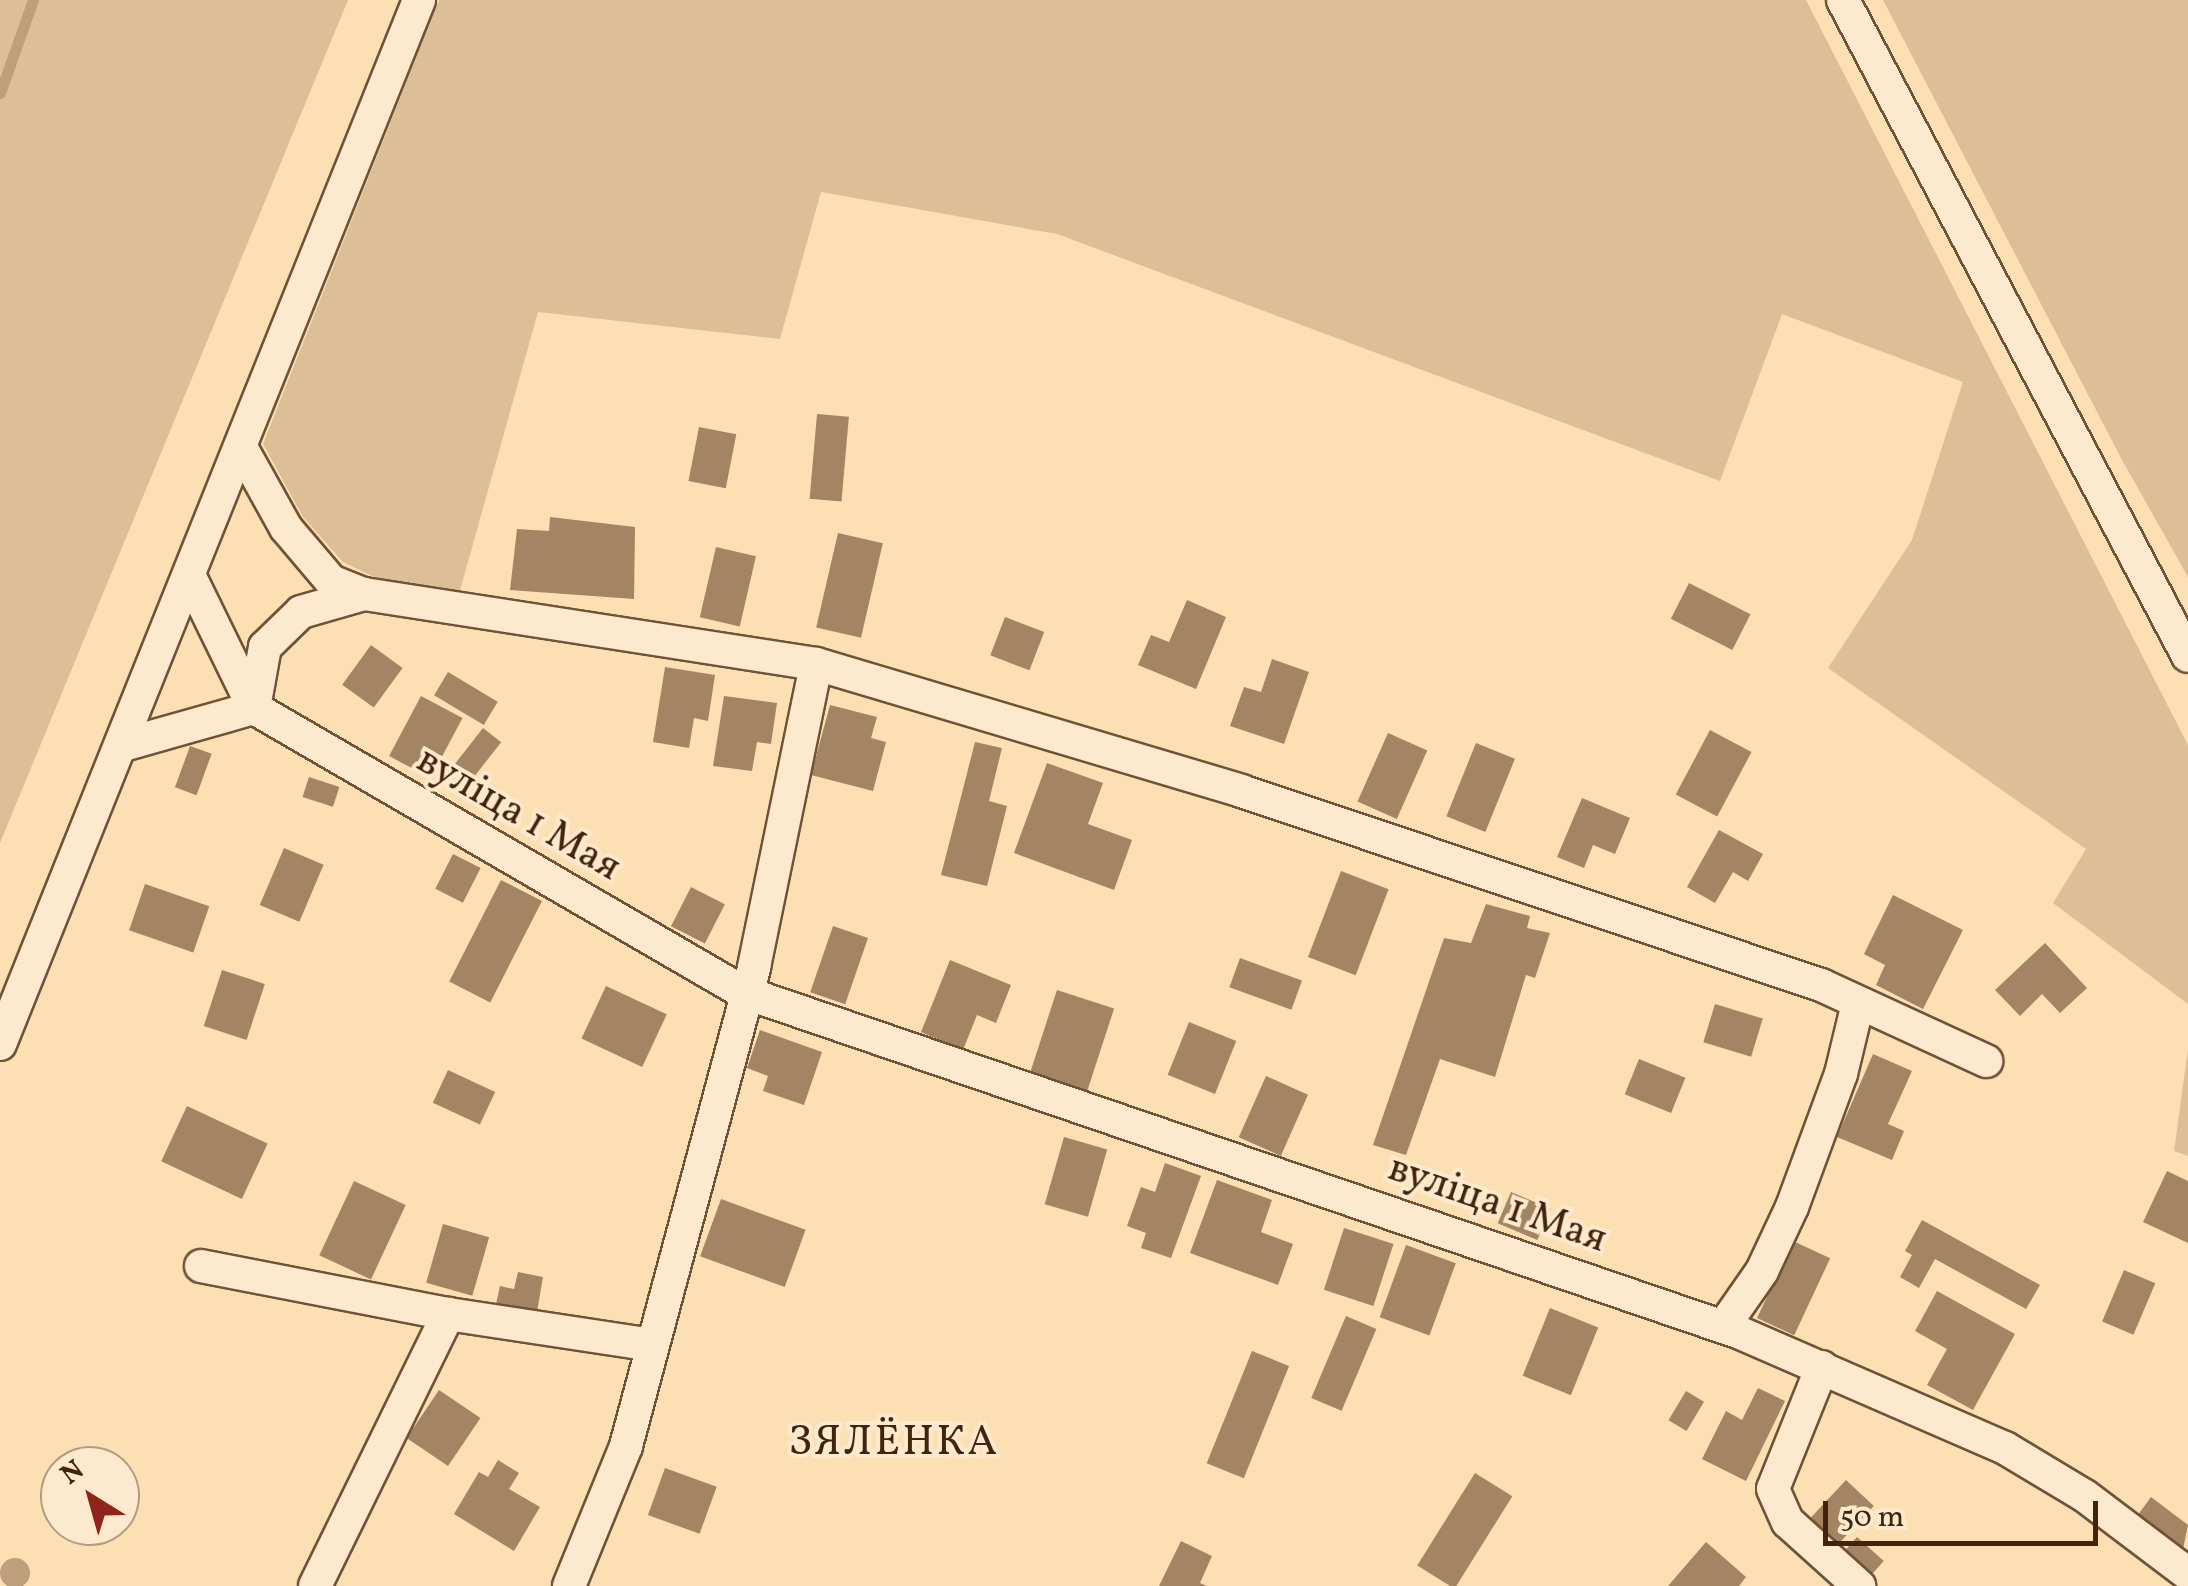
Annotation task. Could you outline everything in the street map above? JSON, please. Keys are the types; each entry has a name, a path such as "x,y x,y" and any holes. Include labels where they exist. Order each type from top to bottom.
{"street":[{"path":"0,1044 191,579 418,0"},
{"path":"1843,0 2188,656"},
{"path":"242,449 286,528 330,582 364,594 816,664 1242,791 1858,1003 1986,1060"},
{"path":"191,579 254,708"},
{"path":"254,708 264,646 301,612 364,594"},
{"path":"568,1586 626,1446 742,992 754,967 816,664"},
{"path":"123,745 254,708"},
{"name":"вуліца 1 Мая","path":"254,708 742,992 1723,1327 2005,1448 2084,1496 2188,1574"},
{"path":"1723,1327 1762,1271 1792,1207 1841,1074 1858,1003"},
{"path":"201,1266 448,1314 652,1345"},
{"path":"315,1586 448,1314"},
{"path":"1822,1367 1773,1489 1788,1522 1859,1586"}],"shaded area":[{"path":"0,0 348,0 0,843"},
{"path":"439,0 1806,0 2188,745 2188,1004 2053,903 2086,849 1828,668 1912,540 1963,382 1782,314 1720,481 1057,234 821,192 780,339 538,312 459,594 374,577 343,562 303,517 263,444"},
{"path":"1883,0 2188,0 2188,577 2121,458"},
{"path":"2188,1049 2188,1156 2174,1151"},
{"path":"15,1558 26,1562 30,1573 26,1584 15,1588 4,1584 0,1573 4,1562"}],"building":[{"path":"817,414 849,417 841,501 810,499"},
{"path":"699,427 736,434 726,488 689,481"},
{"path":"550,517 635,527 634,599 510,590 517,529 549,531"},
{"path":"838,533 883,543 861,638 816,628"},
{"path":"716,547 756,556 740,626 700,617"},
{"path":"1689,583 1750,614 1732,650 1671,619"},
{"path":"1187,600 1226,617 1196,689 1138,665 1151,635 1169,642"},
{"path":"1005,617 1044,632 1030,670 990,655"},
{"path":"371,645 403,668 374,708 342,685"},
{"path":"1272,659 1309,672 1284,744 1230,726 1244,687 1261,692"},
{"path":"665,667 715,675 708,721 694,718 689,748 653,742"},
{"path":"448,672 498,702 484,725 434,695"},
{"path":"421,696 462,718 431,778 389,756"},
{"path":"724,696 777,703 771,744 757,742 752,771 713,766"},
{"path":"830,705 877,717 871,738 886,742 873,791 811,775"},
{"path":"483,728 501,742 468,785 450,771"},
{"path":"1710,730 1751,752 1717,817 1676,794"},
{"path":"1388,733 1427,750 1397,819 1357,802"},
{"path":"975,742 1002,748 989,801 1007,806 987,886 941,875"},
{"path":"1476,743 1515,759 1485,832 1446,816"},
{"path":"190,746 212,754 197,795 175,787"},
{"path":"1047,763 1103,783 1088,824 1132,840 1114,890 1014,853"},
{"path":"309,777 339,787 333,807 303,797"},
{"path":"1582,798 1630,818 1615,854 1593,845 1584,868 1557,857"},
{"path":"1719,830 1763,854 1748,881 1733,872 1715,903 1687,887"},
{"path":"284,848 324,865 299,922 260,905"},
{"path":"453,854 481,868 463,903 435,889"},
{"path":"1341,871 1389,889 1356,975 1308,957"},
{"path":"501,880 542,901 490,1002 449,982"},
{"path":"145,884 209,906 193,952 129,930"},
{"path":"691,887 725,904 705,943 671,926"},
{"path":"1893,895 1963,930 1923,1009 1876,985 1885,965 1864,954"},
{"path":"1486,904 1530,916 1527,928 1550,933 1535,978 1526,975 1495,1077 1440,1059 1406,1155 1373,1145 1444,938 1471,943"},
{"path":"833,926 868,938 845,1004 810,992"},
{"path":"2045,943 2087,988 2060,1013 2042,994 2020,1016 1995,990"},
{"path":"1240,958 1302,981 1291,1010 1229,987"},
{"path":"950,960 1011,985 996,1023 977,1015 963,1050 921,1032"},
{"path":"222,970 265,984 247,1040 204,1026"},
{"path":"606,986 667,1014 642,1067 581,1039"},
{"path":"1057,990 1114,1009 1087,1090 1030,1072"},
{"path":"1715,1004 1763,1019 1751,1057 1703,1042"},
{"path":"1189,1022 1236,1041 1215,1094 1168,1075"},
{"path":"760,1030 822,1052 804,1105 763,1091 768,1076 747,1068"},
{"path":"1873,1054 1912,1071 1888,1124 1904,1131 1892,1160 1837,1137"},
{"path":"1639,1059 1685,1078 1671,1113 1625,1094"},
{"path":"448,1070 495,1092 480,1125 433,1103"},
{"path":"1266,1076 1308,1095 1281,1156 1239,1137"},
{"path":"187,1106 268,1144 242,1199 161,1161"},
{"path":"1064,1137 1107,1149 1088,1217 1045,1204"},
{"path":"1165,1163 1201,1176 1171,1258 1141,1248 1146,1233 1127,1226 1141,1187 1155,1192"},
{"path":"2167,1171 2188,1181 2188,1243 2143,1222"},
{"path":"1217,1180 1272,1200 1261,1232 1293,1244 1278,1285 1190,1253"},
{"path":"354,1181 406,1205 371,1279 319,1255"},
{"path":"1511,1192 1551,1209 1537,1240 1498,1223"},
{"path":"721,1199 806,1230 785,1287 700,1256"},
{"path":"1922,1220 2040,1285 2026,1309 1935,1259 1919,1288 1900,1277 1912,1255 1905,1251"},
{"path":"443,1224 489,1237 472,1296 426,1283"},
{"path":"1344,1228 1393,1244 1373,1306 1324,1290"},
{"path":"1793,1241 1830,1258 1794,1335 1757,1318"},
{"path":"1406,1245 1456,1263 1429,1335 1380,1317"},
{"path":"2124,1270 2155,1283 2133,1335 2102,1322"},
{"path":"518,1272 543,1277 537,1312 496,1304 500,1286 514,1289"},
{"path":"1937,1291 2015,1334 1973,1410 1927,1385 1947,1349 1915,1331"},
{"path":"1550,1308 1598,1327 1571,1395 1523,1376"},
{"path":"1346,1316 1376,1329 1342,1411 1311,1398"},
{"path":"1252,1351 1289,1366 1244,1478 1207,1463"},
{"path":"1758,1388 1785,1401 1746,1481 1702,1459 1726,1411 1742,1420"},
{"path":"439,1390 480,1418 448,1466 407,1438"},
{"path":"1686,1391 1704,1402 1686,1431 1668,1420"},
{"path":"498,1460 519,1473 509,1489 540,1507 514,1551 454,1514 479,1472 488,1477"},
{"path":"665,1468 717,1487 700,1534 648,1515"},
{"path":"1475,1473 1512,1496 1456,1586 1417,1565"},
{"path":"1846,1480 1874,1506 1838,1544 1811,1518"},
{"path":"2151,1497 2188,1525 2182,1554 2135,1519"},
{"path":"1857,1537 1884,1561 1872,1574 1845,1550"},
{"path":"1181,1541 1212,1556 1200,1583 1207,1586 1159,1586"},
{"path":"1706,1542 1746,1577 1739,1586 1668,1586"}],"waterway":[{"path":"0,93 33,0"}],"district":[{"name":"ЗЯЛЁНКА","path":"894,1444"}]}
